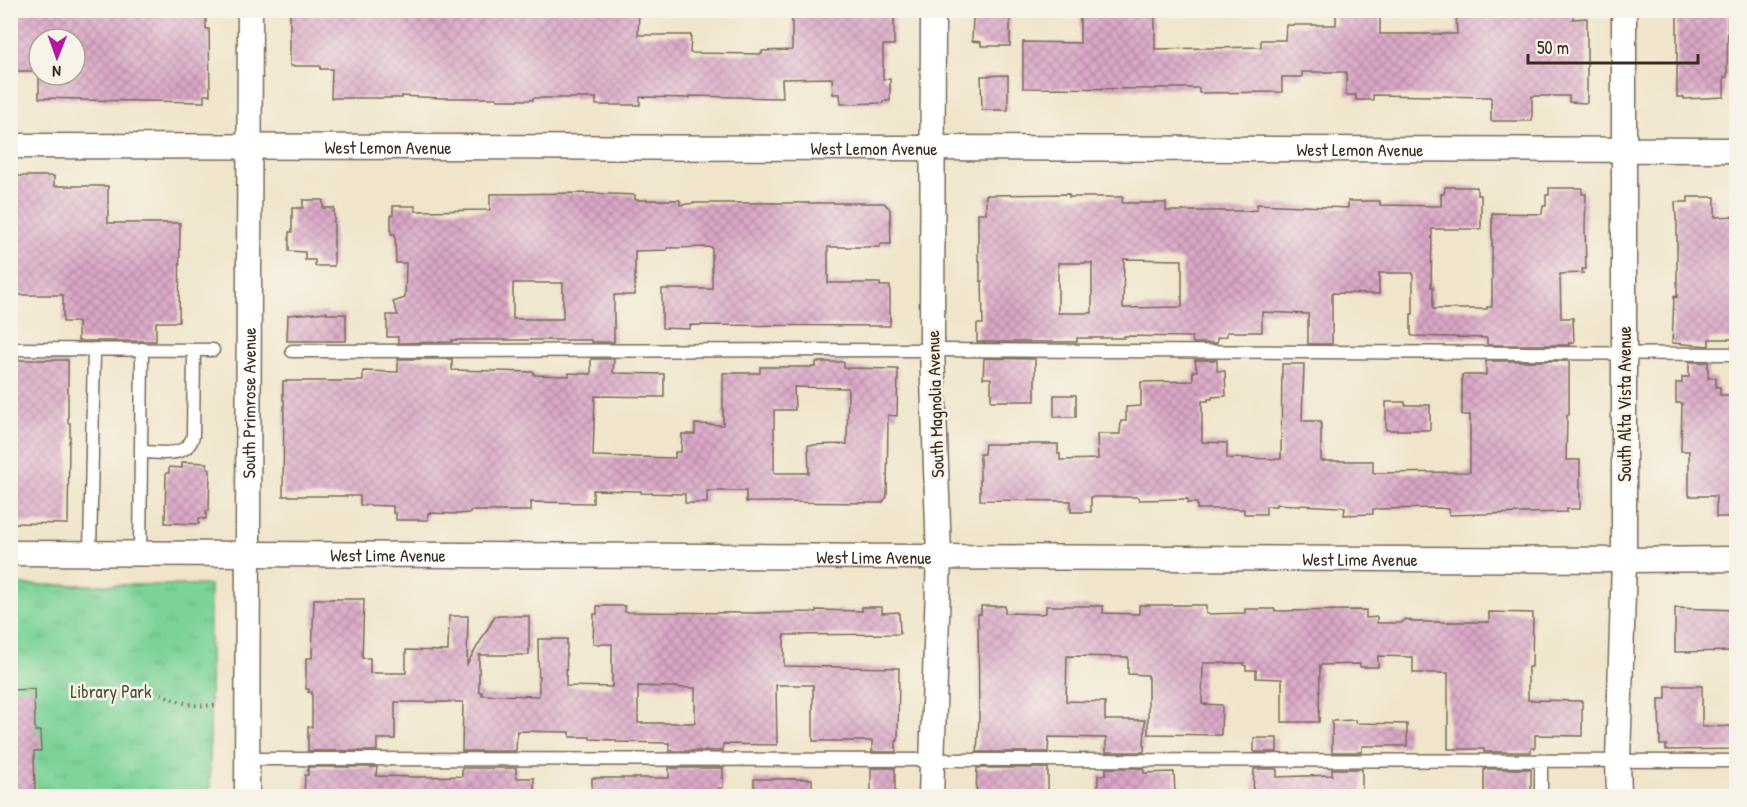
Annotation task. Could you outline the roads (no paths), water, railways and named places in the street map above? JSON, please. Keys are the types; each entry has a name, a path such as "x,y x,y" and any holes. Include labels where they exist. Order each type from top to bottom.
{"street":[{"name":"South Primrose Avenue","path":"247,796 250,10"},
{"name":"South Magnolia Avenue","path":"932,796 939,556 932,350 933,10"},
{"name":"South Alta Vista Avenue","path":"1618,796 1624,560 1624,10"},
{"name":"West Lemon Avenue","path":"10,146 1737,150"},
{"name":"West Lime Avenue","path":"10,553 1737,559"}],"lane":[{"path":"10,349 213,350"},
{"path":"90,553 94,349"},
{"path":"140,553 142,349"},
{"path":"141,452 178,452 186,449 191,443 194,350"},
{"path":"292,351 932,350 1737,354"},
{"path":"246,759 1737,761"},
{"path":"1541,761 1541,796"}],"park label":[{"name":"Library Park","path":"111,691"}]}
